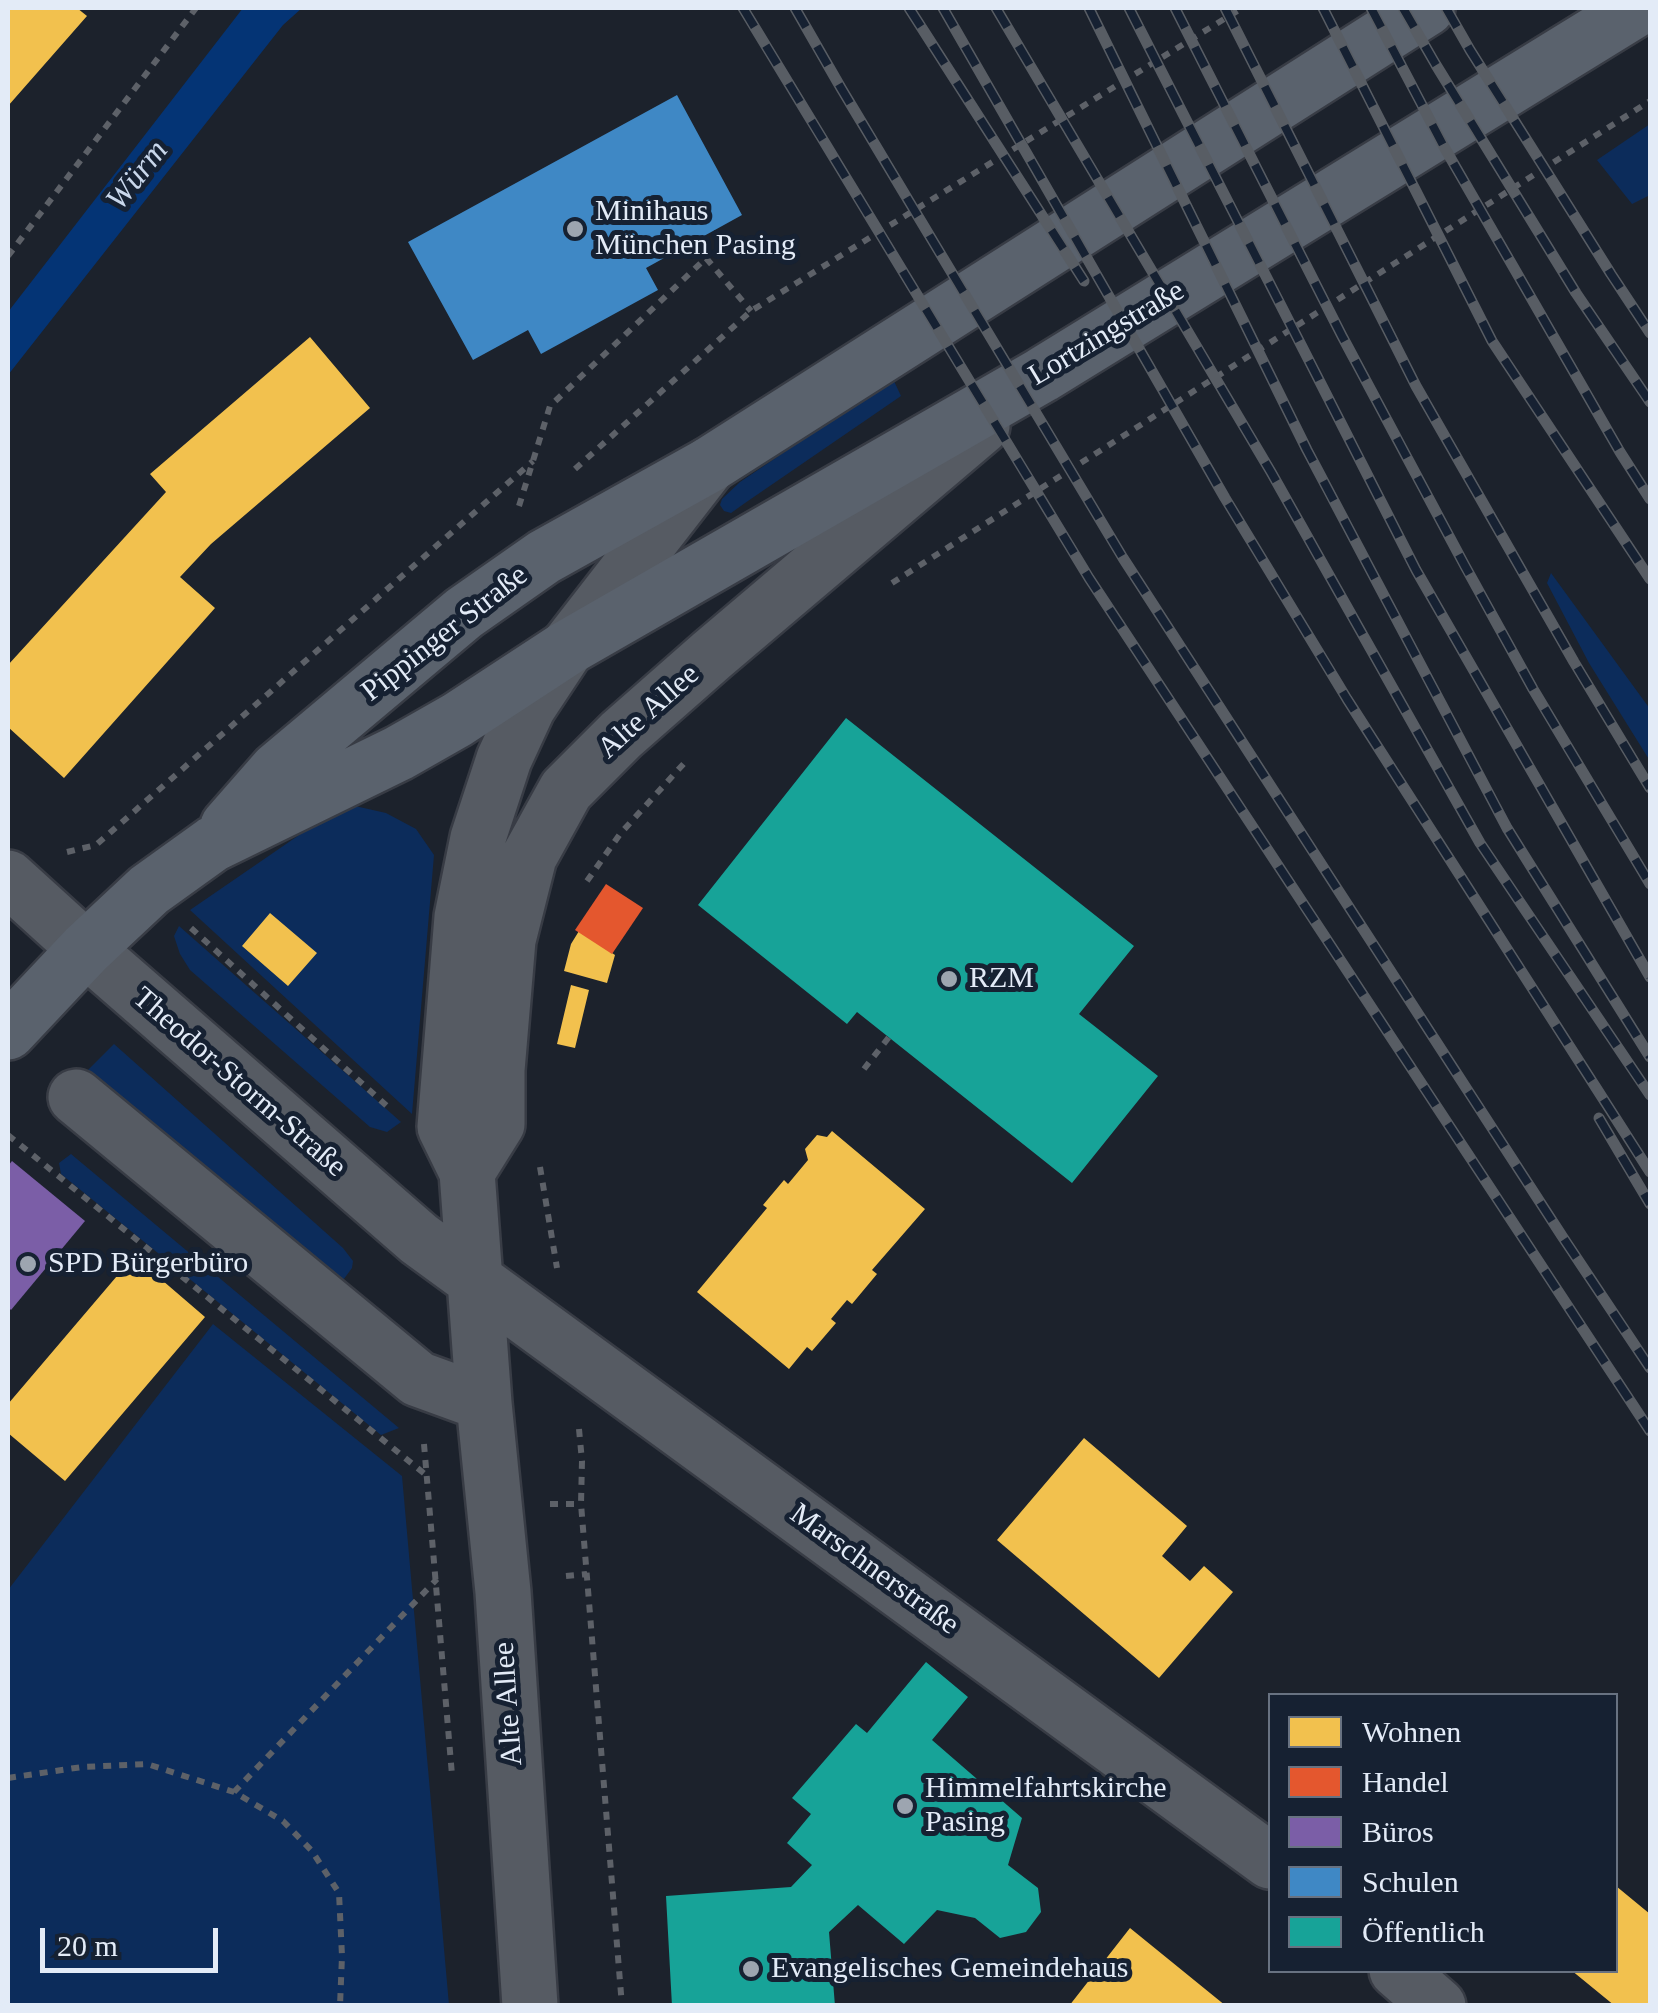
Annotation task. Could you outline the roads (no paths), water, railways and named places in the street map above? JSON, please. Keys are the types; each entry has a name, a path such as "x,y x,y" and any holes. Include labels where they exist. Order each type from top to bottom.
{"main road":[{"path":"709,465 1427,8"},
{"name":"Lortzingstraße","path":"568,648 1042,375 1638,8"},
{"name":"Pippinger Straße","path":"214,844 276,770 464,613 544,557 709,465"},
{"name":"Pippinger Straße","path":"8,1032 86,949 149,890 214,844 399,753 458,720 568,648"}],"street":[{"name":"Alte Allee","path":"467,1172 497,1124 497,1070 508,940 529,857 566,790 712,654 1042,375"},
{"name":"Alte Allee","path":"530,2006 503,1592 467,1172 445,1127 462,917 478,838 504,760 528,708 568,648 709,465"},
{"name":"Theodor-Storm-Straße","path":"8,878 406,1227 475,1281"},
{"path":"76,1096 418,1379 484,1403"},
{"name":"Marschnerstraße","path":"475,1281 1268,1860"},
{"path":"1401,1973 1438,2006"}],"water":[{"name":"Würm","path":"243,8 302,8 283,25 8,375 8,312"}],"railway":[{"path":"743,8 1089,578 1650,1431"},
{"path":"795,8 1123,558 1650,1368"},
{"path":"909,8 1084,281"},
{"path":"943,8 1225,498 1347,699 1650,1172"},
{"path":"996,8 1271,472 1480,843 1650,1095"},
{"path":"1089,8 1307,450 1507,828 1650,1057"},
{"path":"1129,8 1416,570 1650,977"},
{"path":"1175,8 1342,336 1465,566 1533,689 1650,884"},
{"path":"1225,8 1416,386 1650,788"},
{"path":"1323,8 1492,341 1650,579"},
{"path":"1371,8 1443,145 1650,499"},
{"path":"1403,8 1576,293 1650,402"},
{"path":"1446,8 1650,333"},
{"path":"1599,1118 1650,1204"}],"place":[{"name":"Minihaus München Pasing","path":"575,229"},
{"name":"RZM","path":"949,979"},
{"name":"SPD Bürgerbüro","path":"28,1264"},
{"name":"Himmelfahrtskirche Pasing","path":"905,1806"},
{"name":"Evangelisches Gemeindehaus","path":"751,1969"}]}
